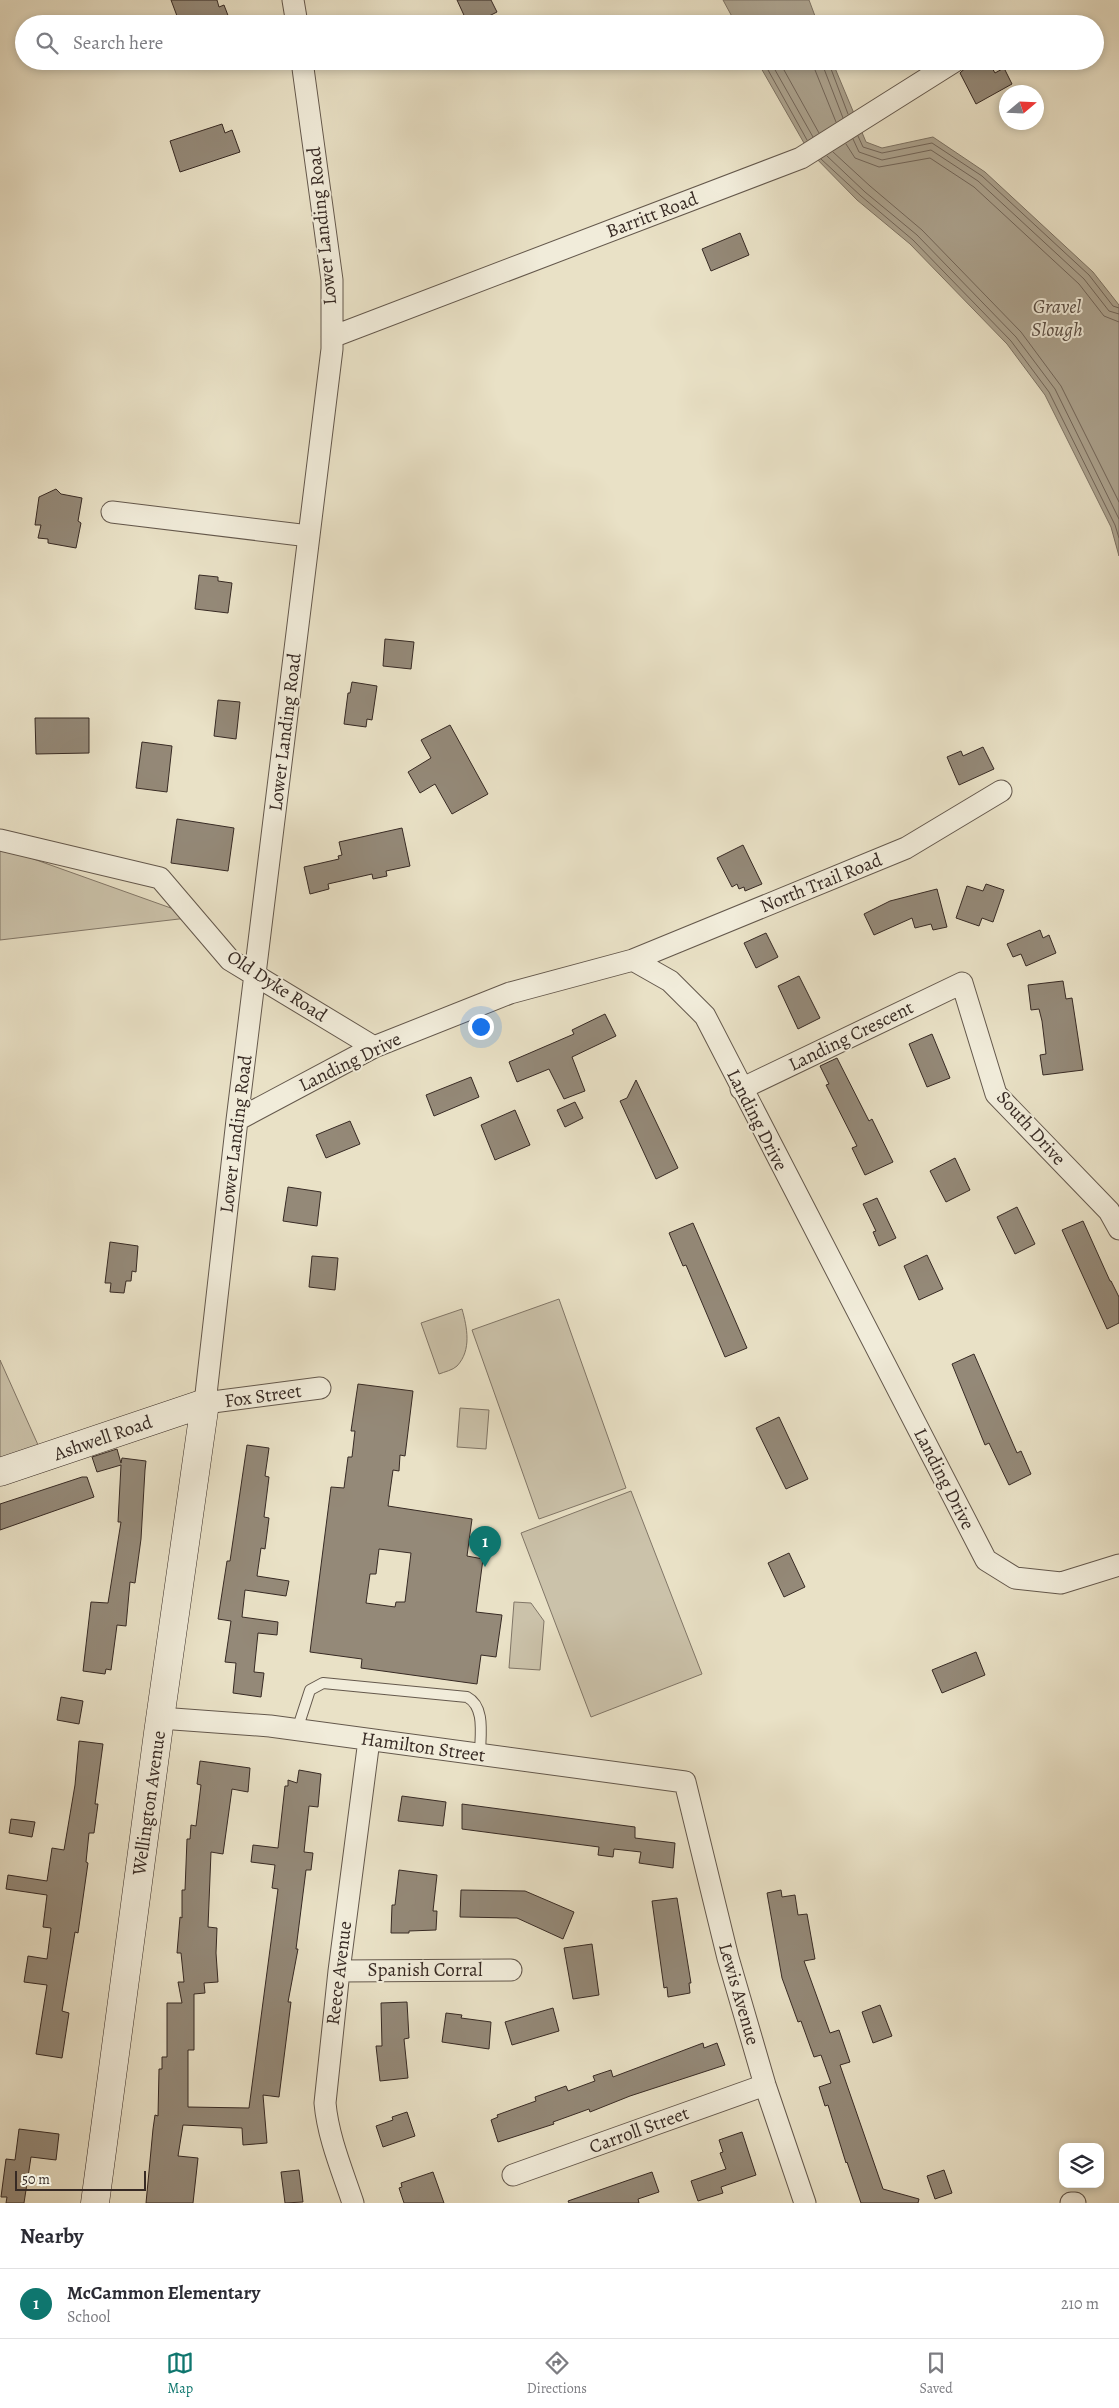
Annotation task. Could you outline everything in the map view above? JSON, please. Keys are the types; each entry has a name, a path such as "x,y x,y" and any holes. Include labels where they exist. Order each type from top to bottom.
{"street":[{"path":"293,0 295,15"},
{"name":"Lower Landing Road","path":"206,1403 237,1120 332,337 332,280 303,70"},
{"name":"Barritt Road","path":"332,337 801,158 942,70"},
{"path":"112,512 309,536"},
{"name":"North Trail Road","path":"633,960 906,848 1001,791"},
{"name":"Old Dyke Road","path":"0,840 160,878 230,960 374,1047"},
{"name":"Landing Drive","path":"237,1120 374,1047 510,992 633,960 670,981 705,1016 741,1089 986,1560 1015,1578 1061,1583 1119,1565"},
{"name":"Landing Crescent","path":"741,1089 962,983"},
{"name":"South Drive","path":"962,983 996,1094 1109,1211 1119,1229"},
{"name":"Fox Street","path":"206,1403 320,1388"},
{"name":"Ashwell Road","path":"0,1472 206,1403"},
{"name":"Wellington Avenue","path":"96,2203 160,1718 206,1403"},
{"name":"Hamilton Street","path":"160,1718 297,1730 685,1782"},
{"name":"Reece Avenue","path":"353,2203 329,2128 326,2103 339,1971 369,1740"},
{"name":"Lewis Avenue","path":"685,1782 728,1958 765,2085 805,2203"},
{"name":"Spanish Corral","path":"339,1971 511,1970"},
{"name":"Carroll Street","path":"513,2175 765,2085"}],"lane":[{"path":"297,1730 310,1690 324,1683 467,1697 474,1701 479,1710 480,1755"}],"shaded area":[{"path":"0,847 196,917 0,940"},
{"path":"559,1299 626,1488 539,1519 472,1330"},
{"path":"462,1309 467,1331 465,1353 457,1366 439,1374 421,1323"},
{"path":"0,1360 43,1456 0,1471"},
{"path":"460,1408 489,1410 486,1449 457,1447"},
{"path":"631,1491 702,1674 591,1717 521,1533"},
{"path":"514,1602 531,1603 544,1621 540,1670 509,1668"}],"water":[{"path":"723,0 809,0 815,15 731,15"},
{"name":"Gravel Slough","path":"762,70 836,70 866,142 882,148 933,137 985,172 1093,272 1119,305 1119,556 1111,527 1045,395 1007,344 910,244 857,200 808,150"}],"building":[{"path":"171,0 217,0 219,7 224,5 228,15 177,15"},
{"path":"457,0 491,0 497,12 491,15 464,15"},
{"path":"963,70 993,70 995,73 1005,70 1012,84 999,85 999,91 976,104 960,73"},
{"path":"222,124 225,133 232,130 240,152 180,172 170,141"},
{"path":"740,233 749,255 711,271 702,249"},
{"path":"56,489 61,494 82,498 78,521 81,523 76,548 48,543 48,539 38,538 41,525 35,525 39,497"},
{"path":"199,575 218,577 218,581 232,583 228,613 195,609"},
{"path":"385,639 414,642 411,669 383,666"},
{"path":"352,682 377,686 372,720 367,719 366,727 344,724 348,693 350,693"},
{"path":"218,700 240,702 236,739 214,736"},
{"path":"35,718 89,718 89,753 36,754"},
{"path":"450,725 488,794 452,814 435,784 420,793 408,772 431,758 421,740"},
{"path":"142,742 172,746 167,792 136,788"},
{"path":"983,747 994,769 959,785 947,757 961,751 963,756"},
{"path":"177,819 234,828 228,871 171,863"},
{"path":"402,828 410,866 386,871 387,876 373,879 372,874 328,884 329,889 310,894 304,867 339,859 338,856 342,855 339,842"},
{"path":"743,845 762,884 745,891 744,887 739,889 737,884 732,887 717,858"},
{"path":"986,884 1004,890 993,922 982,918 979,926 956,918 967,886 983,891"},
{"path":"937,889 947,927 933,930 931,924 915,928 912,918 874,935 864,914 890,901"},
{"path":"1040,930 1043,938 1049,935 1056,953 1026,966 1021,954 1013,957 1007,944"},
{"path":"766,933 778,957 756,968 744,943"},
{"path":"799,976 820,1018 798,1029 778,986"},
{"path":"1063,981 1066,999 1072,998 1083,1070 1043,1075 1040,1055 1046,1054 1042,1021 1039,1009 1031,1010 1028,985"},
{"path":"605,1014 616,1036 572,1057 585,1091 564,1099 549,1069 517,1082 509,1062 574,1034 572,1030"},
{"path":"932,1034 950,1078 927,1087 909,1044"},
{"path":"837,1058 869,1121 872,1119 893,1162 865,1175 852,1148 857,1146 826,1085 829,1084 820,1066"},
{"path":"471,1077 479,1097 434,1116 426,1095"},
{"path":"636,1080 678,1168 656,1179 620,1101 627,1098"},
{"path":"575,1102 583,1118 565,1127 557,1110"},
{"path":"515,1110 530,1145 495,1160 481,1125"},
{"path":"350,1121 360,1144 326,1158 316,1135"},
{"path":"955,1158 970,1190 946,1202 930,1171"},
{"path":"288,1187 321,1192 317,1226 283,1221"},
{"path":"877,1198 896,1238 879,1246 873,1232 876,1231 863,1204"},
{"path":"1017,1207 1035,1244 1015,1254 997,1217"},
{"path":"1083,1221 1119,1297 1119,1323 1107,1329 1062,1230"},
{"path":"693,1223 747,1348 725,1357 686,1265 683,1266 669,1233"},
{"path":"110,1242 138,1246 136,1272 132,1271 131,1281 126,1281 124,1293 110,1292 111,1283 105,1283"},
{"path":"927,1255 943,1289 919,1300 904,1266"},
{"path":"312,1256 338,1258 335,1290 309,1287"},
{"path":"974,1354 1017,1453 1021,1451 1031,1474 1009,1485 989,1443 985,1445 952,1364"},
{"path":"358,1384 413,1391 405,1456 400,1455 399,1471 393,1470 388,1506 472,1519 467,1556 483,1559 476,1612 502,1615 496,1657 481,1655 477,1684 361,1668 362,1659 310,1652 331,1487 344,1488 348,1457 352,1457 355,1431 351,1431","holes":["379,1549 411,1553 405,1602 396,1602 395,1607 366,1603 370,1574 376,1574"]},
{"path":"779,1417 808,1479 786,1489 756,1428"},
{"path":"247,1445 269,1448 265,1476 269,1477 264,1517 269,1518 265,1549 261,1548 257,1576 289,1581 286,1596 245,1590 242,1617 278,1622 277,1635 258,1633 254,1672 264,1673 261,1697 233,1693 236,1663 225,1662 231,1621 218,1619 227,1561 230,1561"},
{"path":"117,1449 121,1463 122,1458 146,1461 141,1539 135,1583 130,1582 126,1626 117,1625 111,1670 106,1669 105,1674 83,1671 91,1602 108,1603 121,1522 118,1522 121,1465 97,1472 92,1457"},
{"path":"87,1477 94,1497 0,1530 0,1504"},
{"path":"789,1553 805,1587 784,1597 768,1563"},
{"path":"976,1652 985,1675 942,1693 932,1670"},
{"path":"61,1697 83,1701 79,1724 57,1720"},
{"path":"79,1741 103,1744 95,1804 98,1804 94,1833 89,1833 86,1862 88,1863 78,1933 75,1932 62,2011 69,2013 62,2058 36,2054 47,1985 24,1982 28,1956 47,1959 51,1928 43,1927 47,1895 6,1889 8,1875 47,1881 52,1848 64,1850 75,1785"},
{"path":"200,1761 250,1768 248,1792 232,1789 223,1854 211,1852 208,1927 217,1928 218,1982 204,1983 205,1993 194,1994 194,2050 188,2050 188,2107 249,2108 278,1889 272,1888 275,1865 251,1862 253,1845 278,1848 285,1786 288,1786 288,1780 297,1783 299,1770 321,1774 318,1807 309,1806 304,1852 313,1853 311,1870 306,1870 296,1949 298,1949 288,2002 291,2002 279,2097 263,2095 267,2143 243,2145 242,2128 183,2125 178,2156 198,2158 193,2203 146,2203 153,2129 155,2115 158,2116 159,2069 162,2069 162,2057 167,2057 167,2003 182,2003 178,1982 184,1982 181,1953 177,1953 180,1917 182,1918 182,1890 185,1890 187,1839 190,1839 191,1825 196,1826 201,1785 197,1784"},
{"path":"402,1796 446,1802 443,1826 398,1821"},
{"path":"462,1804 635,1827 635,1838 675,1843 673,1868 639,1863 641,1852 614,1849 613,1857 598,1855 599,1847 462,1829"},
{"path":"11,1819 35,1822 32,1837 9,1833"},
{"path":"399,1870 437,1875 433,1911 437,1911 436,1930 391,1933 392,1905 395,1905"},
{"path":"461,1890 525,1891 574,1912 563,1939 517,1918 460,1917"},
{"path":"781,1890 782,1897 795,1895 798,1915 807,1914 815,1959 804,1961 830,2033 839,2030 850,2062 840,2065 883,2189 919,2199 918,2203 861,2203 828,2105 825,2106 819,2087 831,2083 821,2055 814,2057 801,2021 798,2022 782,1978 767,1893"},
{"path":"677,1898 691,1983 689,1983 690,1993 668,1997 667,1987 664,1988 652,1901"},
{"path":"592,1944 599,1995 573,1999 564,1948"},
{"path":"407,2002 409,2038 404,2039 408,2078 380,2081 376,2046 382,2046 381,2003"},
{"path":"880,2005 892,2036 873,2043 862,2012"},
{"path":"553,2008 559,2031 512,2045 505,2022"},
{"path":"446,2013 462,2015 461,2018 491,2022 489,2049 442,2042"},
{"path":"703,2043 704,2048 717,2043 725,2065 630,2096 590,2112 589,2109 553,2122 554,2124 498,2142 491,2120 498,2117 497,2115 536,2101 535,2097 566,2086 568,2091 595,2081 593,2076 611,2070 613,2077"},
{"path":"407,2112 415,2136 383,2147 376,2126 393,2120 392,2117"},
{"path":"19,2129 59,2134 56,2160 31,2157 24,2203 6,2203 7,2197 1,2197 6,2159 15,2160"},
{"path":"742,2132 756,2175 721,2187 723,2193 698,2201 691,2181 726,2169 720,2153 723,2152 719,2140"},
{"path":"299,2170 303,2202 285,2203 281,2172"},
{"path":"944,2170 952,2193 935,2199 927,2176"},
{"path":"433,2172 444,2203 404,2203 399,2188 402,2187 401,2183"},
{"path":"652,2172 659,2192 638,2199 639,2203 569,2203 568,2201"}],"place":[{"name":"McCammon Elementary","path":"485,1567"}]}
